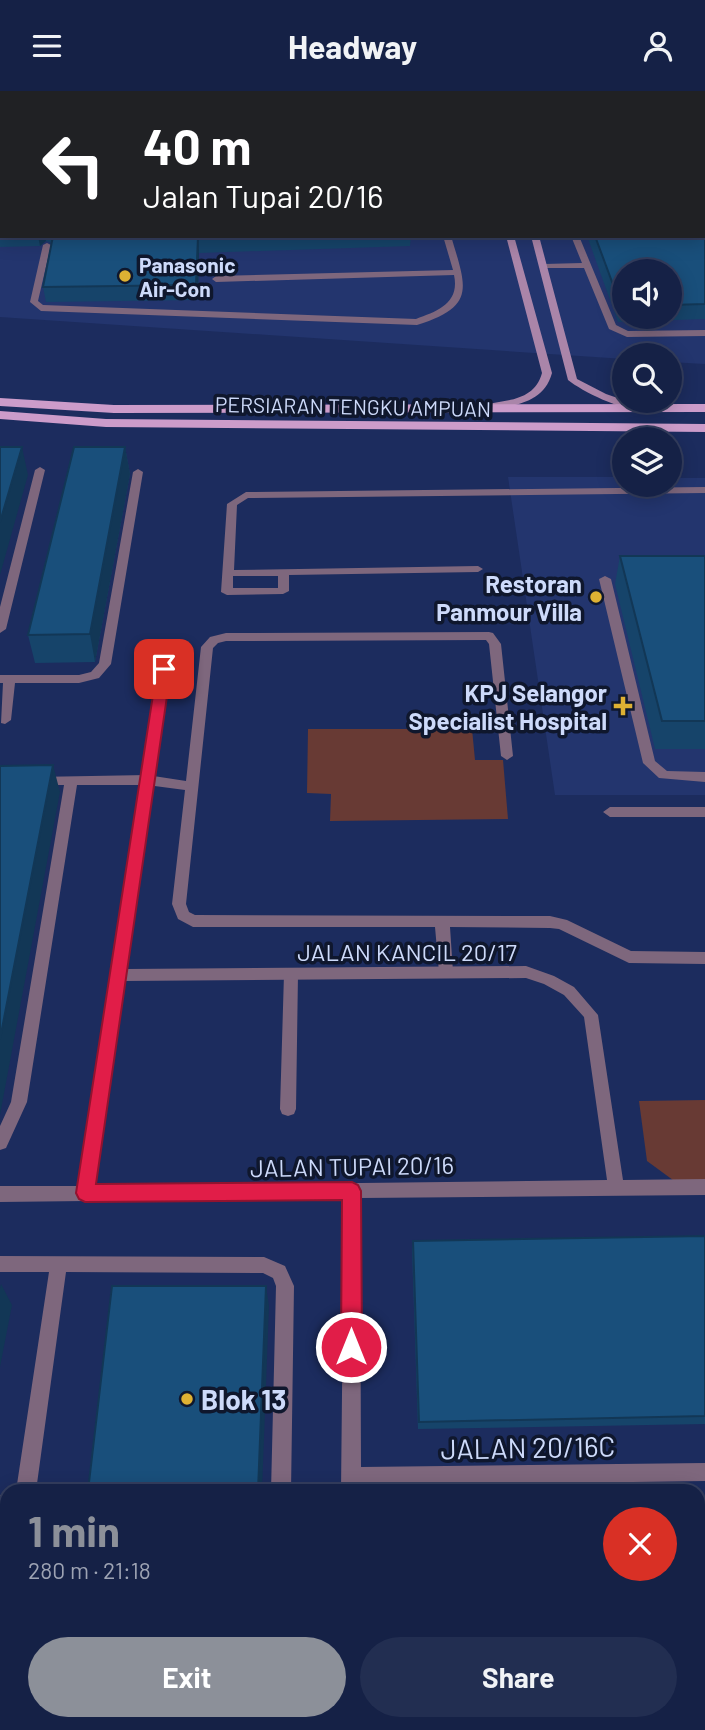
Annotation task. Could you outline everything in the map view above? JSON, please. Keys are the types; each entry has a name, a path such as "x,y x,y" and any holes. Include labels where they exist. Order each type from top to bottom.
{"main road":[{"path":"471,409 527,398 542,391 546,383 547,373 511,238"},
{"path":"536,238 573,380 612,399"},
{"name":"PERSIARAN TENGKU AMPUAN","path":"0,402 114,409 612,408"},
{"name":"PERSIARAN TENGKU AMPUAN","path":"682,408 705,408"},
{"name":"PERSIARAN TENGKU AMPUAN","path":"0,415 106,423 705,428"}],"street":[{"path":"47,245 34,302 41,308 417,322 443,313 455,302 461,286 448,238"},
{"path":"576,238 612,327 627,334 705,333"},
{"path":"544,266 585,265"},
{"path":"216,279 457,272"},
{"path":"0,629 40,470"},
{"path":"5,720 4,679 79,680 95,675 106,664 138,471"},
{"path":"284,571 283,591 227,592 232,504 246,495 705,490"},
{"path":"228,573 478,569"},
{"path":"604,579 649,763 664,775 705,776"},
{"path":"507,756 495,644 489,636 226,637 214,640 207,647 191,786 179,904 183,915 193,921 550,922 562,924 629,957 705,958"},
{"path":"85,1193 164,669"},
{"path":"24,780 147,780 191,786"},
{"path":"0,1143 19,1102 71,780"},
{"path":"610,813 705,812"},
{"path":"442,922 446,972"},
{"name":"JALAN KANCIL 20/17","path":"118,975 526,972 549,980 569,991 591,1015 616,1188"},
{"path":"289,1109 291,974"},
{"name":"JALAN TUPAI 20/16","path":"0,1194 705,1187"},
{"path":"351,1484 352,1191"},
{"path":"0,1264 264,1265 279,1272 285,1286 281,1484"},
{"path":"27,1484 59,1264"},
{"name":"JALAN 20/16C","path":"351,1484 705,1472"}],"shaded area":[{"path":"0,238 705,238 705,364 682,363 682,343 612,343 612,358 0,317"},
{"name":"KPJ Selangor Specialist Hospital","path":"508,477 612,477 612,497 682,497 682,478 705,478 705,795 555,795"},
{"path":"308,729 472,729 475,760 503,760 508,819 330,821 331,794 307,793"},
{"path":"705,1100 705,1182 677,1183 647,1161 639,1101"}],"building":[{"path":"53,238 198,238 196,285 43,287"},
{"path":"596,238 705,238 705,304 682,305 682,259 612,259 612,282"},
{"path":"0,447 22,447 0,522"},
{"path":"74,447 125,447 90,634 28,635"},
{"path":"620,556 705,556 705,721 662,721"},
{"path":"53,765 0,1039 0,766"},
{"path":"705,1236 705,1416 419,1422 413,1241"},
{"name":"Blok 13","path":"112,1286 266,1286 258,1484 89,1484"}],"place":[{"name":"Panasonic Air-Con","path":"125,276"},
{"name":"Restoran Panmour Villa","path":"596,597"},
{"name":"KPJ Selangor Specialist Hospital","path":"623,706"},
{"name":"Blok 13","path":"187,1399"}],"route":[{"path":"164,669 85,1193 352,1191 351,1347"}]}
